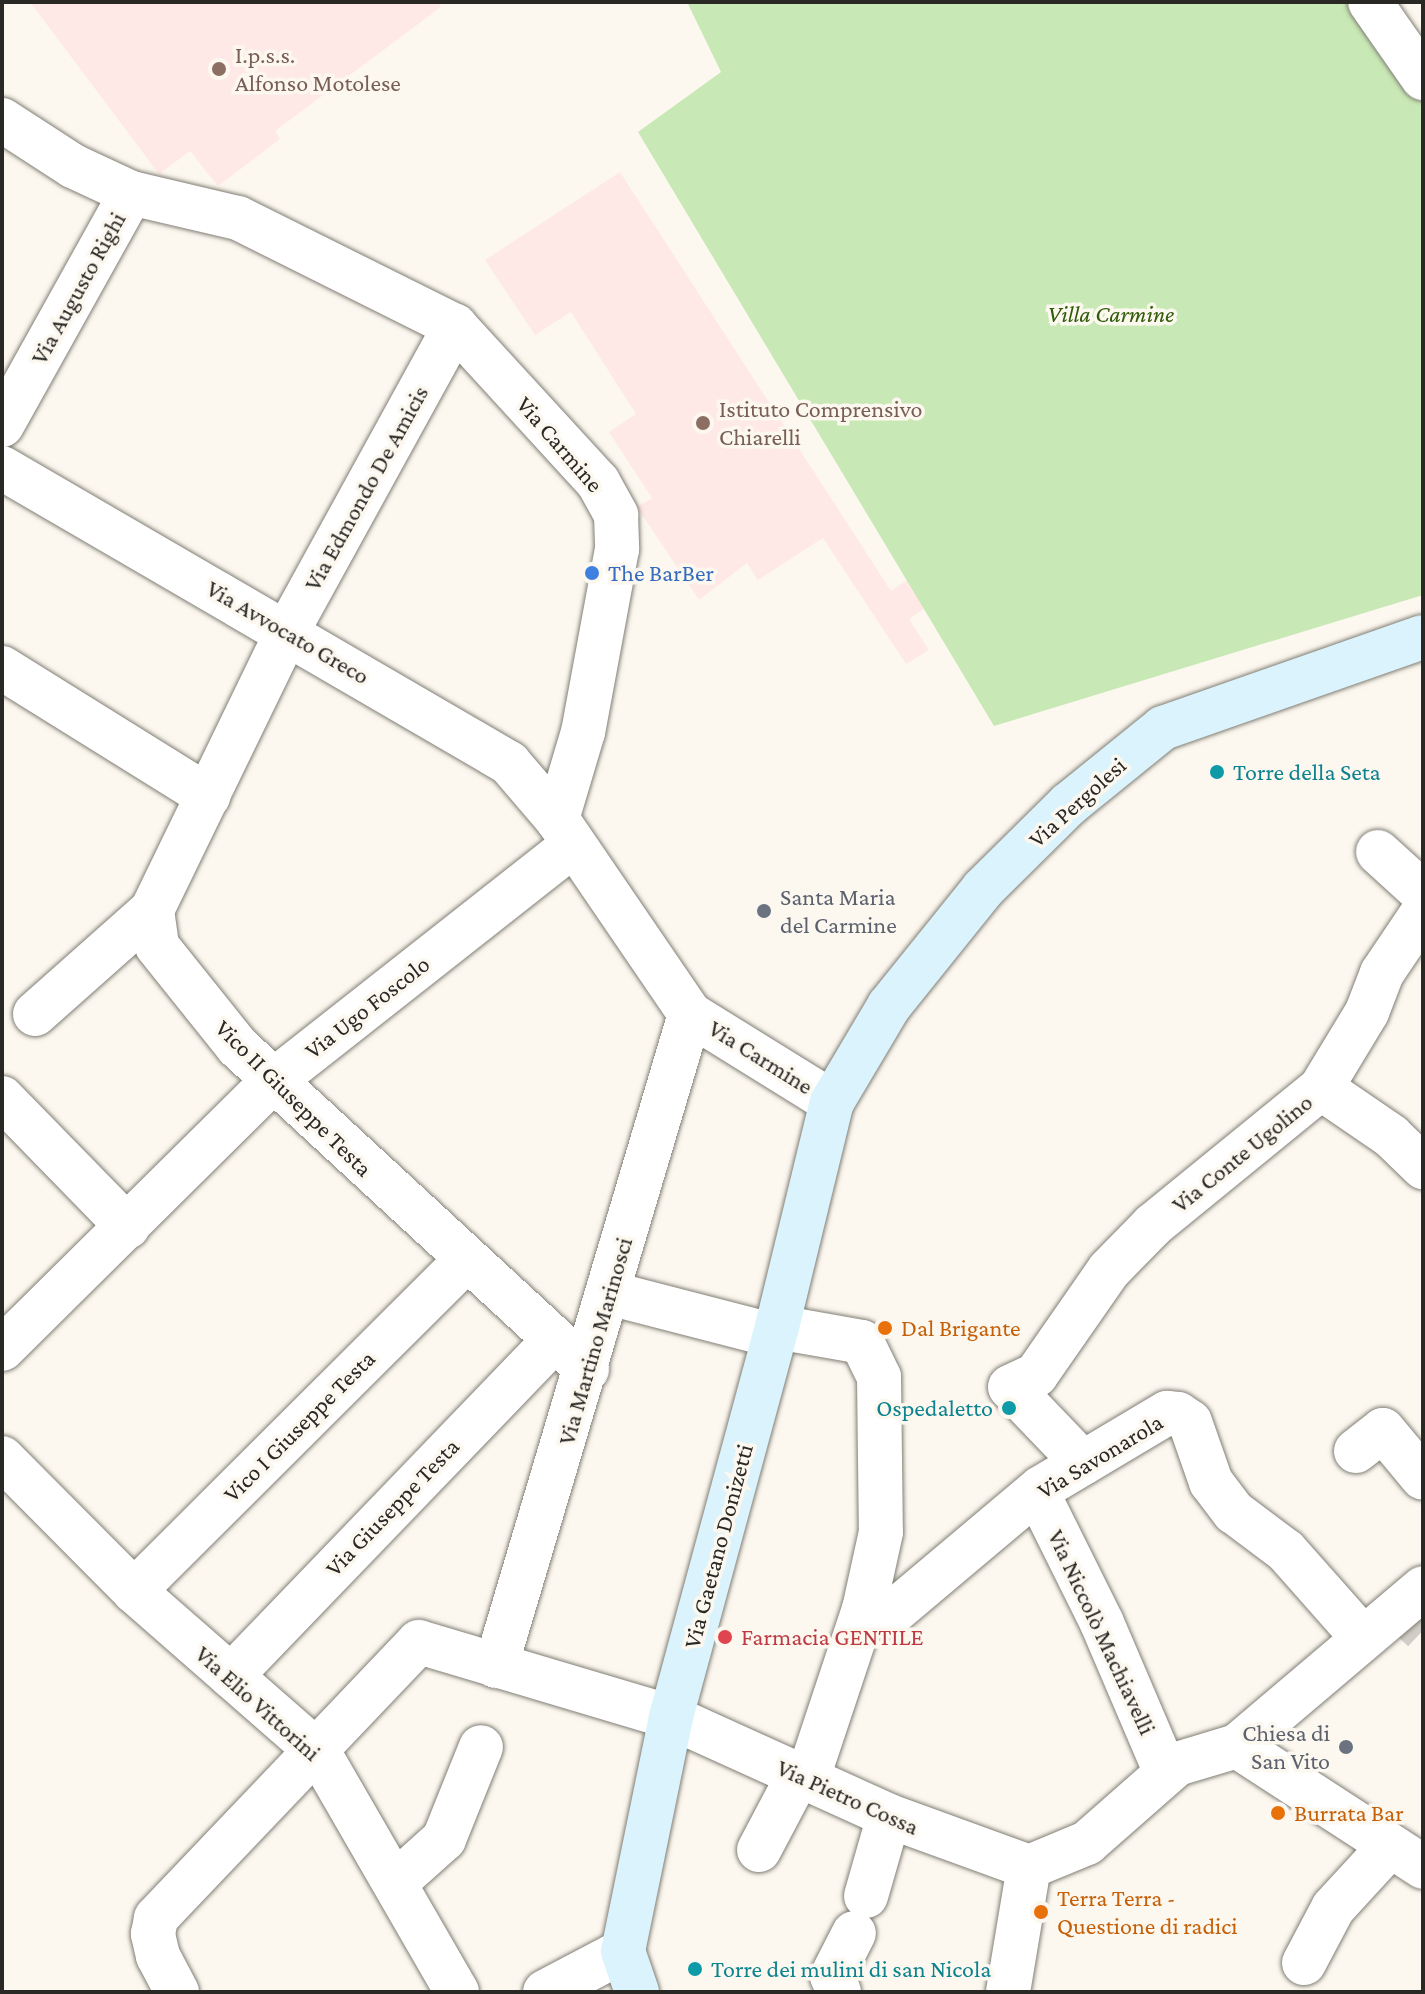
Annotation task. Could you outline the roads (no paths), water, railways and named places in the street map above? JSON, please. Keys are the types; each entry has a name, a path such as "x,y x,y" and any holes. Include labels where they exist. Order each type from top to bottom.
{"street":[{"path":"1370,2 1423,78"},
{"name":"Via Carmine","path":"2,120 73,166 131,193 238,218 455,326 598,482 616,515 617,549 564,832 690,1014 832,1102"},
{"name":"Via Augusto Righi","path":"2,425 131,193"},
{"name":"Via Edmondo De Amicis","path":"152,910 288,630 455,326"},
{"name":"Via Avvocato Greco","path":"2,468 288,630 509,763 564,832"},
{"name":"Via Pergolesi","path":"832,1102 889,1006 983,889 1069,804 1163,728 1423,637"},
{"path":"2,668 208,796"},
{"name":"Via Ugo Foscolo","path":"2,1349 272,1082 564,832"},
{"path":"1378,852 1423,893"},
{"path":"35,1014 152,910"},
{"name":"Vico II Giuseppe Testa","path":"152,910 157,946 272,1082 587,1369"},
{"name":"Via Conte Ugolino","path":"1083,1463 1010,1387 1036,1375 1109,1270 1142,1236 1321,1088 1367,1012 1382,973 1423,912"},
{"name":"Via Martino Marinosci","path":"496,1666 587,1369 690,1014"},
{"path":"1321,1088 1421,1164"},
{"path":"2,1098 128,1227"},
{"name":"Via Gaetano Donizetti","path":"623,1951 671,1717 776,1331 832,1102"},
{"name":"Vico I Giuseppe Testa","path":"134,1591 465,1261"},
{"path":"609,1293 776,1331 862,1342 879,1377 881,1532 864,1609 803,1778 759,1850"},
{"name":"Via Giuseppe Testa","path":"231,1676 554,1340"},
{"name":"Via Savonarola","path":"864,1609 890,1615 1037,1492 1167,1413 1178,1414 1190,1422 1211,1482 1234,1512 1286,1551 1363,1638"},
{"path":"1356,1451 1383,1430 1423,1478"},
{"name":"Via Elio Vittorini","path":"2,1458 134,1591 319,1753 457,1992"},
{"name":"Via Niccolò Machiavelli","path":"1037,1492 1102,1623 1166,1773"},
{"path":"1008,1992 1029,1867 1087,1843 1177,1764 1237,1746 1363,1638 1411,1604"},
{"name":"Via Pietro Cossa","path":"319,1753 419,1642 671,1717 889,1816 1029,1867"},
{"path":"1237,1746 1407,1856 1333,1908 1304,1963"},
{"path":"395,1883 444,1839 481,1747"},
{"path":"177,1992 158,1956 153,1934 156,1918 319,1753"},
{"path":"839,1992 832,1976 860,1915 889,1816"},
{"path":"545,1992 623,1951 637,1992"}],"tunnel":[{"path":"1410,1618 1423,1630"}],"place":[{"name":"I.p.s.s. Alfonso Motolese","path":"219,69"},
{"name":"Istituto Comprensivo Chiarelli","path":"703,423"},
{"name":"The BarBer","path":"592,573"},
{"name":"Torre della Seta","path":"1217,772"},
{"name":"Santa Maria del Carmine","path":"764,911"},
{"name":"Dal Brigante","path":"885,1328"},
{"name":"Ospedaletto","path":"1009,1408"},
{"name":"Farmacia GENTILE","path":"725,1637"},
{"name":"Chiesa di San Vito","path":"1346,1747"},
{"name":"Burrata Bar","path":"1278,1813"},
{"name":"Terra Terra - Questione di radici","path":"1041,1912"},
{"name":"Torre dei mulini di san Nicola","path":"695,1969"}],"park label":[{"name":"Villa Carmine","path":"1111,314"}]}
